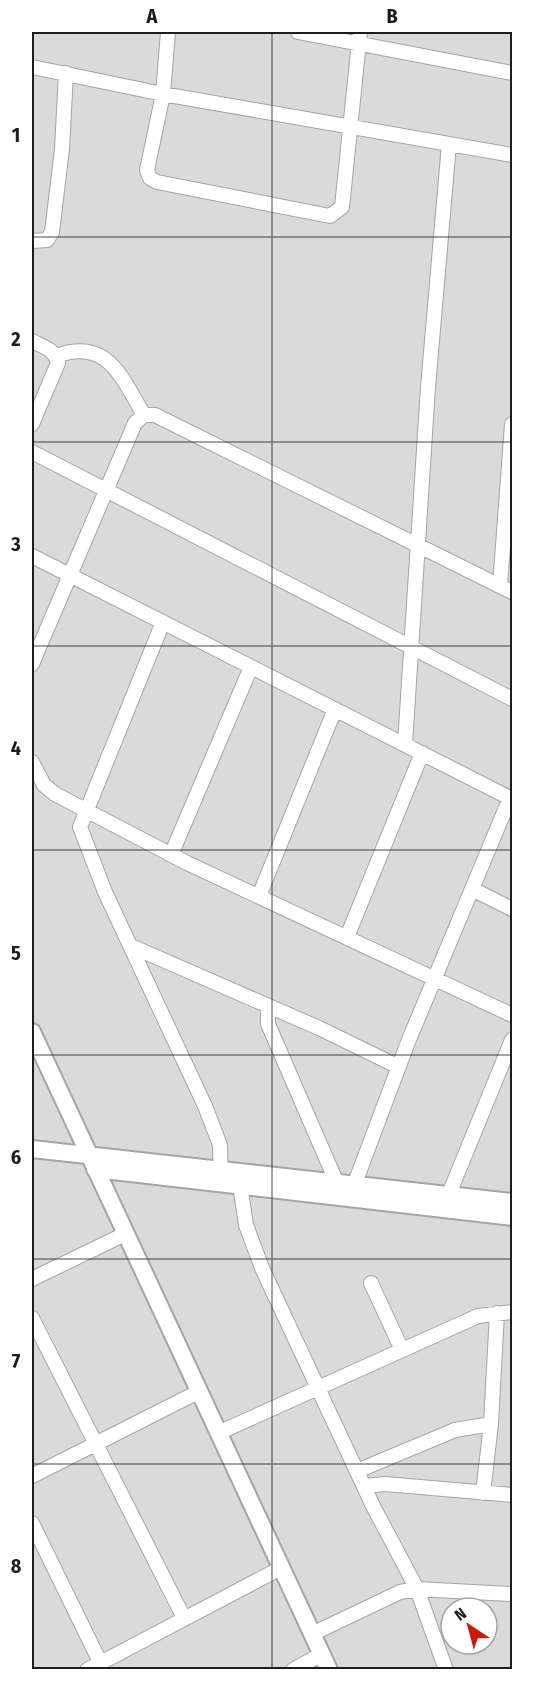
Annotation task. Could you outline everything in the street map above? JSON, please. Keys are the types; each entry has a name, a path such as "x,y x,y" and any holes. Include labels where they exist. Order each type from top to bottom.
{"street":[{"path":"168,32 163,94 147,170 150,178 157,182 330,216 342,207 359,37"},
{"path":"298,32 359,37 513,73"},
{"path":"32,67 350,129 513,155"},
{"path":"32,241 47,240 52,232 62,149 66,73"},
{"path":"405,744 428,387 449,144"},
{"path":"32,341 50,350 56,356 58,363 32,424"},
{"path":"56,356 75,349 92,351 106,359 120,375 144,415"},
{"path":"32,664 135,423 144,415 155,415 506,589 513,424"},
{"path":"32,452 513,699"},
{"path":"32,556 512,798 399,1067 355,1183"},
{"path":"163,622 85,809 80,827 81,834 131,946 206,1106 220,1145 221,1175"},
{"path":"171,855 251,666"},
{"path":"258,896 335,709"},
{"path":"347,937 422,753"},
{"path":"32,762 44,785 55,794 171,855 513,1015"},
{"path":"474,890 513,909"},
{"path":"131,946 399,1067"},
{"path":"268,1006 268,1024 336,1181"},
{"path":"32,1032 329,1670"},
{"path":"449,1194 513,1040"},
{"path":"32,1149 88,1154 221,1175 240,1185 513,1217"},
{"path":"95,1169 336,1181 513,1202"},
{"path":"240,1185 246,1226 262,1268 364,1486 417,1589 446,1670"},
{"path":"32,1279 125,1234"},
{"path":"371,1283 402,1350"},
{"path":"218,1433 477,1316 513,1312"},
{"path":"483,1492 491,1424 497,1313"},
{"path":"32,1318 184,1618"},
{"path":"32,1476 198,1392"},
{"path":"357,1471 455,1430 491,1424"},
{"path":"364,1486 384,1484 513,1495"},
{"path":"32,1523 100,1662"},
{"path":"87,1670 281,1568"},
{"path":"312,1634 400,1592 417,1589 513,1594"},
{"path":"292,1670 322,1654"}],"shaded area":[{"path":"32,32 512,32 512,1669 32,1670"}]}
